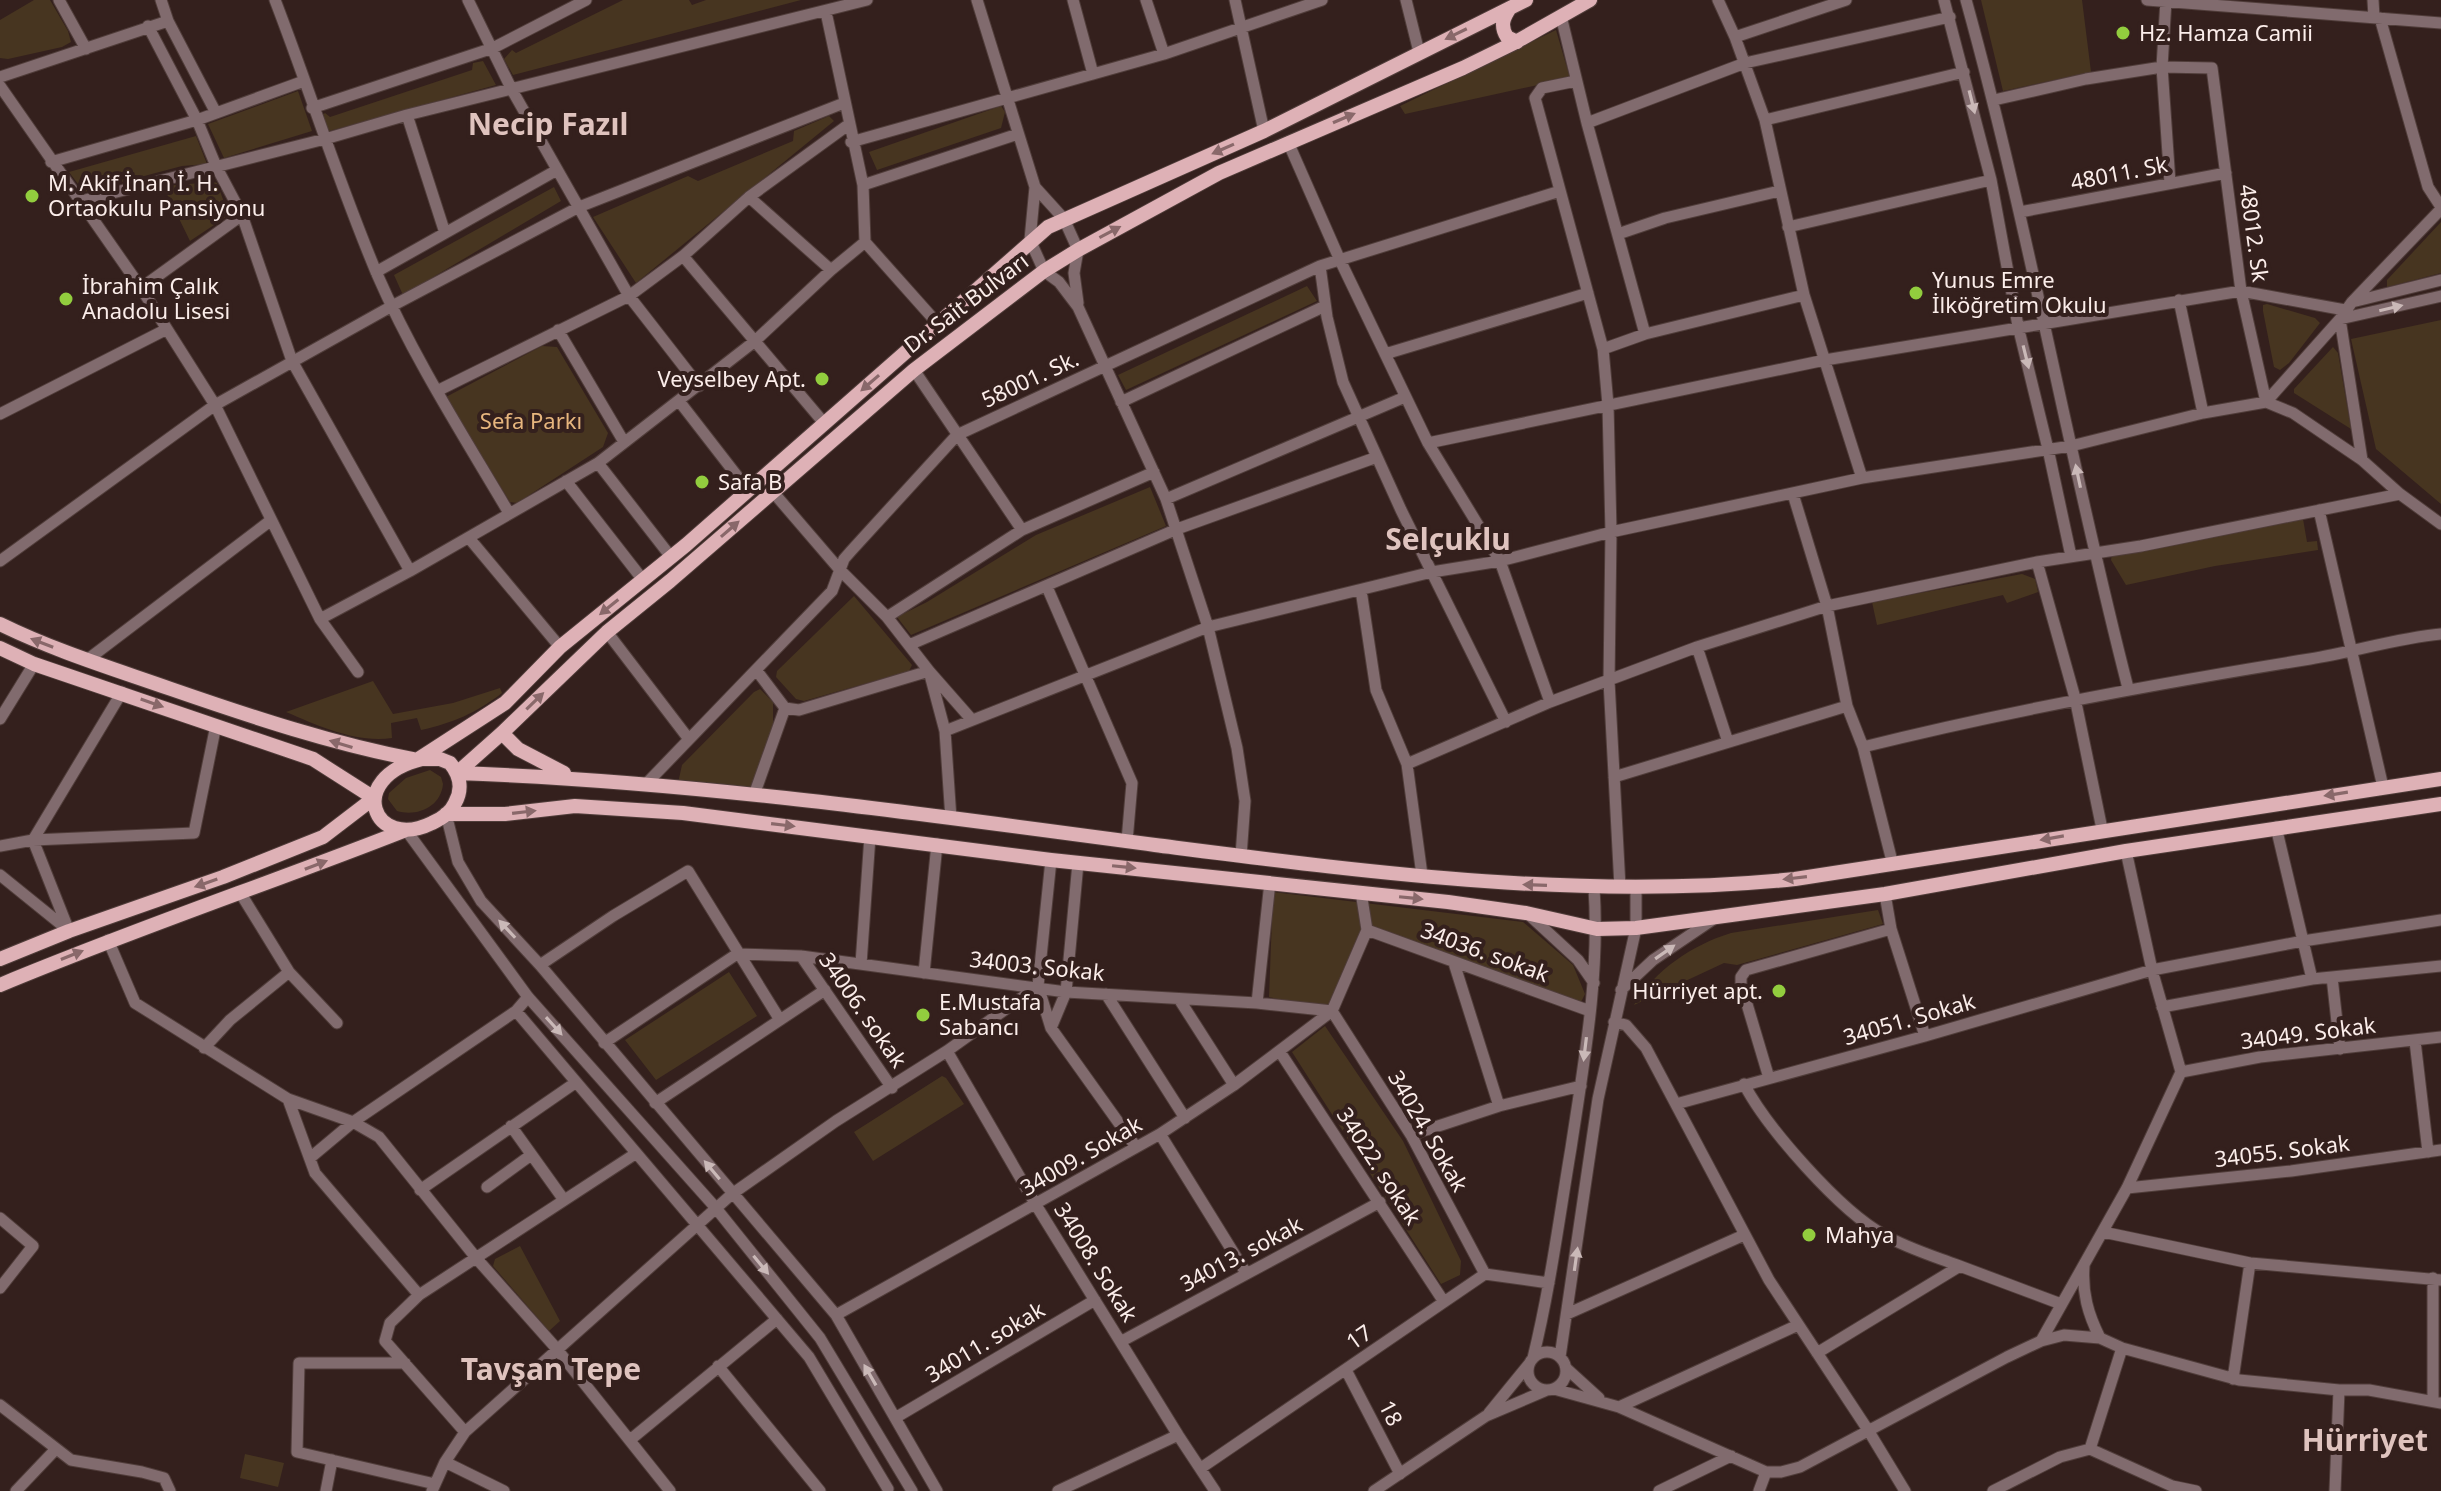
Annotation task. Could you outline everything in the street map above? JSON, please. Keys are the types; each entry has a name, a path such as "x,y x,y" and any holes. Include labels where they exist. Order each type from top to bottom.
{"main road":[{"name":"Dr. Sait Bulvarı","path":"417,760 505,703 560,647 671,557 1030,240 1064,219 1264,131 1526,0"},
{"name":"Dr. Sait Bulvarı","path":"457,773 607,632 914,370 1044,271 1219,173 1517,42 1590,0"},
{"path":"1510,8 1502,27 1507,37 1517,42"},
{"path":"0,624 87,660 260,720 359,749 417,760 440,759 450,763 457,773 460,791 446,814 423,827 406,830 241,894 108,940 0,985"},
{"path":"0,648 34,664 313,759 374,798"},
{"path":"502,733 518,749 572,777"},
{"path":"406,830 385,823 378,814 374,791 389,773 417,760"},
{"path":"457,773 572,777 754,795 1241,856 1500,884 1594,888 1752,883 1893,865 2102,829 2441,779"},
{"path":"0,959 323,837 374,798"},
{"path":"446,814 505,814 575,806 683,813 1051,860 1361,892 1526,913 1597,929 1636,928 1885,894 2126,851 2441,804"}],"street":[{"path":"59,0 86,49"},
{"path":"161,0 168,21 216,113"},
{"path":"468,0 512,90 629,296 699,386"},
{"path":"312,108 493,48 586,0"},
{"path":"81,201 407,115 867,0"},
{"path":"977,0 1035,187 1030,240 1044,271 1059,282 1078,307 1154,472 1177,529 1208,627 1237,748 1245,801 1241,856"},
{"path":"1073,0 1093,74"},
{"path":"1146,0 1164,54"},
{"path":"1235,0 1264,131"},
{"path":"851,142 1164,54 1322,0"},
{"path":"1406,0 1419,52"},
{"path":"1718,0 1765,120 1804,295 1862,478"},
{"path":"1735,37 1846,0"},
{"path":"1944,0 1991,180 2018,326 2071,556"},
{"path":"1966,0 1994,100 2093,552 2128,688"},
{"path":"2147,0 2441,23"},
{"path":"2266,402 2441,208 2428,187 2373,0"},
{"path":"279,1 312,108 376,272 437,391 509,513"},
{"path":"2166,1 2162,67 2170,183"},
{"path":"826,12 851,142 863,185 865,242 938,324"},
{"path":"1561,16 1645,334"},
{"path":"1587,123 1745,63 1950,17"},
{"path":"0,77 168,21"},
{"path":"148,26 242,215 292,361 410,571"},
{"path":"1994,100 2086,79 2162,67"},
{"name":"48012. Sk","path":"2162,67 2212,68 2241,291 2266,402"},
{"path":"1765,120 1964,72"},
{"path":"51,162 197,120 304,81"},
{"path":"1374,1491 1486,1416 1563,1381 1567,1314 1598,1099 1636,928 1614,777 1609,681 1611,532 1608,405 1603,349 1535,98 1542,88 1576,81"},
{"path":"0,86 141,288 215,405 320,619 358,672"},
{"path":"2,555 215,405 392,306 579,207 844,103"},
{"path":"407,115 445,233"},
{"path":"437,391 629,296 683,256 749,197 848,125"},
{"path":"863,185 1018,134"},
{"path":"1288,142 1339,258 1428,443 1500,561 1550,702"},
{"path":"376,272 557,170"},
{"name":"48011. Sk","path":"2020,212 2226,173"},
{"path":"1788,227 1991,180"},
{"path":"1035,187 1064,219 1078,250 1074,273 1078,307"},
{"name":"58001. Sk.","path":"645,785 832,591 851,551 957,435 1339,258 1560,191"},
{"path":"1618,234 1665,218 1779,191"},
{"path":"749,197 831,270"},
{"path":"141,288 242,215"},
{"path":"320,619 598,463 755,341 865,242"},
{"path":"683,256 824,423"},
{"path":"1320,266 1325,306 1343,382 1506,722"},
{"path":"2346,310 2441,280"},
{"path":"1428,443 1825,360 2241,291 2346,310 2441,296"},
{"path":"1385,354 1588,293"},
{"path":"1603,349 1645,334 1804,295"},
{"path":"2179,300 2203,413"},
{"path":"1121,402 1325,306"},
{"path":"2346,310 2362,460"},
{"path":"0,414 167,329"},
{"path":"558,330 624,442"},
{"path":"914,370 1022,530"},
{"path":"1166,499 1405,397"},
{"path":"679,401 748,490"},
{"path":"945,731 1208,627 1432,572 1500,561 1611,532 1862,478 2071,446 2203,413 2266,402 2293,413 2362,460 2400,494 2441,524"},
{"path":"909,645 1177,529 1377,457"},
{"path":"598,463 671,557"},
{"path":"887,617 1022,530 1154,472"},
{"path":"566,481 643,580"},
{"path":"773,492 840,570 887,617 972,720"},
{"path":"1793,494 1827,606 1847,706 1863,747 1893,865"},
{"path":"1407,764 1550,702 1697,647 1827,606 2037,562 2141,546 2400,494"},
{"path":"2319,510 2383,787"},
{"path":"87,660 270,521"},
{"path":"469,538 560,647"},
{"path":"2037,562 2075,698 2102,829"},
{"path":"1047,587 1132,783 1127,841"},
{"path":"1361,590 1376,690 1407,764 1422,875"},
{"path":"607,632 688,738"},
{"path":"1863,747 2075,698 2353,653 2413,636 2441,634"},
{"path":"1697,647 1728,742"},
{"path":"0,719 34,664"},
{"path":"757,671 785,708 799,710 929,671"},
{"path":"929,671 945,731 951,819"},
{"path":"33,840 122,692"},
{"path":"1614,777 1847,706"},
{"path":"754,795 785,708"},
{"path":"0,846 33,840 194,833 216,725"},
{"path":"446,814 458,862 481,901 540,965 836,1315 937,1491"},
{"path":"2276,827 2312,979"},
{"path":"406,830 528,997 715,1207 820,1338 912,1491"},
{"path":"861,964 870,836"},
{"path":"33,840 69,931"},
{"path":"924,973 937,844"},
{"path":"2041,1341 2127,1188 2181,1072 2152,970 2126,851"},
{"path":"1051,860 1038,986 1051,1028 1136,1147"},
{"path":"1051,1028 1066,992 1078,863"},
{"path":"540,965 688,871 780,1020"},
{"path":"0,875 69,931"},
{"path":"1257,1003 1270,882"},
{"path":"1594,888 1597,929 1594,983 1581,1086 1549,1283 1529,1376 1531,1382 1541,1389 1603,1401 1766,1472 1800,1467 2041,1341 2064,1335 2100,1338 2122,1348 2233,1379 2339,1390 2369,1390 2437,1402 2437,1279 2250,1263 2103,1232"},
{"path":"1332,1011 1367,930 1361,892"},
{"path":"241,894 289,972 337,1023"},
{"path":"1885,894 1891,929 1925,1036"},
{"path":"1526,913 1578,960 1594,983"},
{"path":"1621,991 1653,960 1715,918"},
{"name":"34051. Sokak","path":"1676,1104 2152,970 2303,941 2441,920"},
{"path":"1769,1078 1741,984 1746,970 1891,929"},
{"name":"34036. sokak","path":"1367,930 1590,1011"},
{"path":"108,940 135,1003 288,1099 353,1122 379,1137 477,1259 556,1348 670,1491"},
{"path":"604,1043 737,954"},
{"name":"34003. Sokak","path":"737,954 801,956 1066,992 1257,1003 1332,1011"},
{"name":"34006. sokak","path":"801,956 892,1088"},
{"path":"1454,963 1499,1106"},
{"path":"2162,1007 2312,979 2441,966"},
{"path":"204,1048 230,1020 289,972"},
{"path":"2332,977 2340,1049"},
{"path":"405,1363 299,1363 297,1452 434,1487 445,1462 465,1432 715,1207 836,1121 892,1088 1038,986"},
{"path":"655,1103 825,990"},
{"path":"1106,994 1185,1118"},
{"path":"310,1158 353,1122 516,1011 528,997"},
{"path":"1179,999 1234,1085"},
{"path":"516,1011 809,1357 886,1490 904,1476"},
{"name":"34009. Sokak","path":"836,1315 1160,1134 1234,1085 1332,1011"},
{"name":"34024. Sokak","path":"1332,1011 1411,1135 1485,1274"},
{"path":"1614,1022 1626,1025 1646,1048 1744,1235 1905,1491"},
{"name":"34049. Sokak","path":"2181,1072 2260,1057 2441,1037"},
{"path":"2415,1041 2428,1152"},
{"name":"34008. Sokak","path":"947,1051 1036,1205 1215,1491"},
{"name":"34022. sokak","path":"1280,1052 1444,1302"},
{"path":"420,1190 575,1083"},
{"path":"1744,1084 1755,1105 1788,1145 1863,1222 1913,1249 2061,1304"},
{"path":"1411,1135 1499,1106 1581,1086"},
{"path":"288,1099 315,1173 419,1295"},
{"path":"511,1126 564,1200"},
{"path":"1160,1134 1246,1273"},
{"name":"34055. Sokak","path":"2127,1188 2291,1171 2441,1150"},
{"path":"465,1432 385,1341 390,1323 419,1295 635,1154"},
{"path":"487,1187 531,1155"},
{"name":"34013. sokak","path":"1122,1341 1380,1202"},
{"path":"0,1218 33,1246 0,1288"},
{"path":"1567,1314 1744,1235"},
{"path":"2085,1260 2083,1288 2090,1319 2100,1338"},
{"path":"2233,1379 2250,1263"},
{"path":"1817,1353 1960,1266"},
{"path":"1485,1274 1549,1283"},
{"name":"17","path":"1201,1468 1485,1274"},
{"name":"34011. sokak","path":"895,1418 1095,1300"},
{"path":"630,1440 777,1319"},
{"path":"1619,1407 1798,1325"},
{"path":"2090,1449 2122,1348"},
{"path":"1486,1416 1531,1361 1543,1352 1563,1363 1603,1401"},
{"path":"718,1366 820,1491"},
{"name":"18","path":"1346,1370 1400,1474"},
{"path":"2335,1491 2339,1390"},
{"path":"2,1410 71,1460 164,1478 170,1491"},
{"path":"1058,1491 1178,1435"},
{"path":"1993,1491 2060,1457 2090,1449 2171,1488 2196,1491"},
{"path":"16,1491 55,1450"},
{"path":"1659,1491 1731,1456"},
{"path":"326,1491 332,1460"},
{"path":"445,1462 504,1491"},
{"path":"1759,1491 1766,1472"}],"green space":[{"path":"34,0 50,0 71,42 62,47 0,58 0,20"},
{"path":"623,0 689,0 692,5 706,0 801,0 513,75 504,59 512,50 516,53"},
{"path":"1981,0 2082,0 2091,72 2003,91"},
{"path":"1556,30 1570,78 1405,114 1400,106"},
{"path":"483,61 496,85 329,131 320,117 325,113 330,117 472,70 473,63"},
{"path":"298,91 312,131 224,158 208,124"},
{"path":"1001,106 1005,112 1001,128 877,170 869,152"},
{"path":"829,116 834,121 636,283 593,217 688,176 698,181 793,141 794,131"},
{"path":"196,136 207,164 182,166 84,192 69,172"},
{"path":"214,182 228,213 190,241 163,186"},
{"path":"554,187 561,201 403,295 394,275"},
{"path":"2441,222 2441,273 2387,287 2387,280"},
{"path":"1307,286 1317,301 1126,390 1118,375"},
{"path":"2263,305 2315,318 2320,323 2280,370 2274,367 2263,311"},
{"path":"2441,320 2441,504 2376,449 2351,339"},
{"name":"Sefa Parkı","path":"542,346 557,347 608,433 603,447 517,503 510,502 446,397"},
{"path":"2333,347 2338,353 2351,429 2294,393 2294,389"},
{"path":"1150,487 1166,526 911,635 897,617 1036,535"},
{"path":"2303,519 2307,542 2317,541 2318,550 2215,566 2126,585 2111,560 2112,554"},
{"path":"2022,574 2035,579 2038,592 2007,603 2003,595 1877,625 1872,602"},
{"path":"854,596 912,665 909,671 804,701 796,699 776,677 777,671"},
{"path":"373,681 393,714 453,703 500,688 502,693 473,712 433,727 421,730 417,718 391,723 392,738 351,736 286,712"},
{"path":"760,689 773,702 773,725 753,788 678,783 682,765"},
{"path":"430,770 441,777 443,784 438,799 420,811 397,811 388,799 389,793 406,778"},
{"path":"1273,892 1523,922 1573,965 1585,994 1581,1002 1454,963 1367,930 1332,1011 1269,997"},
{"path":"1878,910 1883,924 1737,965 1724,963 1634,1005 1653,981 1676,960 1716,938"},
{"path":"729,972 757,1016 656,1080 625,1040"},
{"path":"1325,1026 1403,1141 1461,1261 1460,1275 1441,1284 1292,1052"},
{"path":"942,1076 964,1104 873,1161 854,1132"},
{"path":"520,1246 560,1321 549,1331 493,1266 495,1259"},
{"path":"245,1454 284,1463 278,1487 240,1478"}],"place":[{"name":"Hz. Hamza Camii","path":"2123,33"},
{"name":"M. Akif İnan İ. H. Ortaokulu Pansiyonu","path":"32,196"},
{"name":"Yunus Emre İlköğretim Okulu","path":"1916,293"},
{"name":"İbrahim Çalık Anadolu Lisesi","path":"66,299"},
{"name":"Veyselbey Apt.","path":"822,379"},
{"name":"Safa B","path":"702,482"},
{"name":"Hürriyet apt.","path":"1779,991"},
{"name":"E.Mustafa Sabancı","path":"923,1015"},
{"name":"Mahya","path":"1809,1235"}],"district":[{"name":"Necip Fazıl","path":"548,125"},
{"name":"Selçuklu","path":"1448,540"},
{"name":"Tavşan Tepe","path":"551,1370"},
{"name":"Hürriyet","path":"2365,1441"}]}
